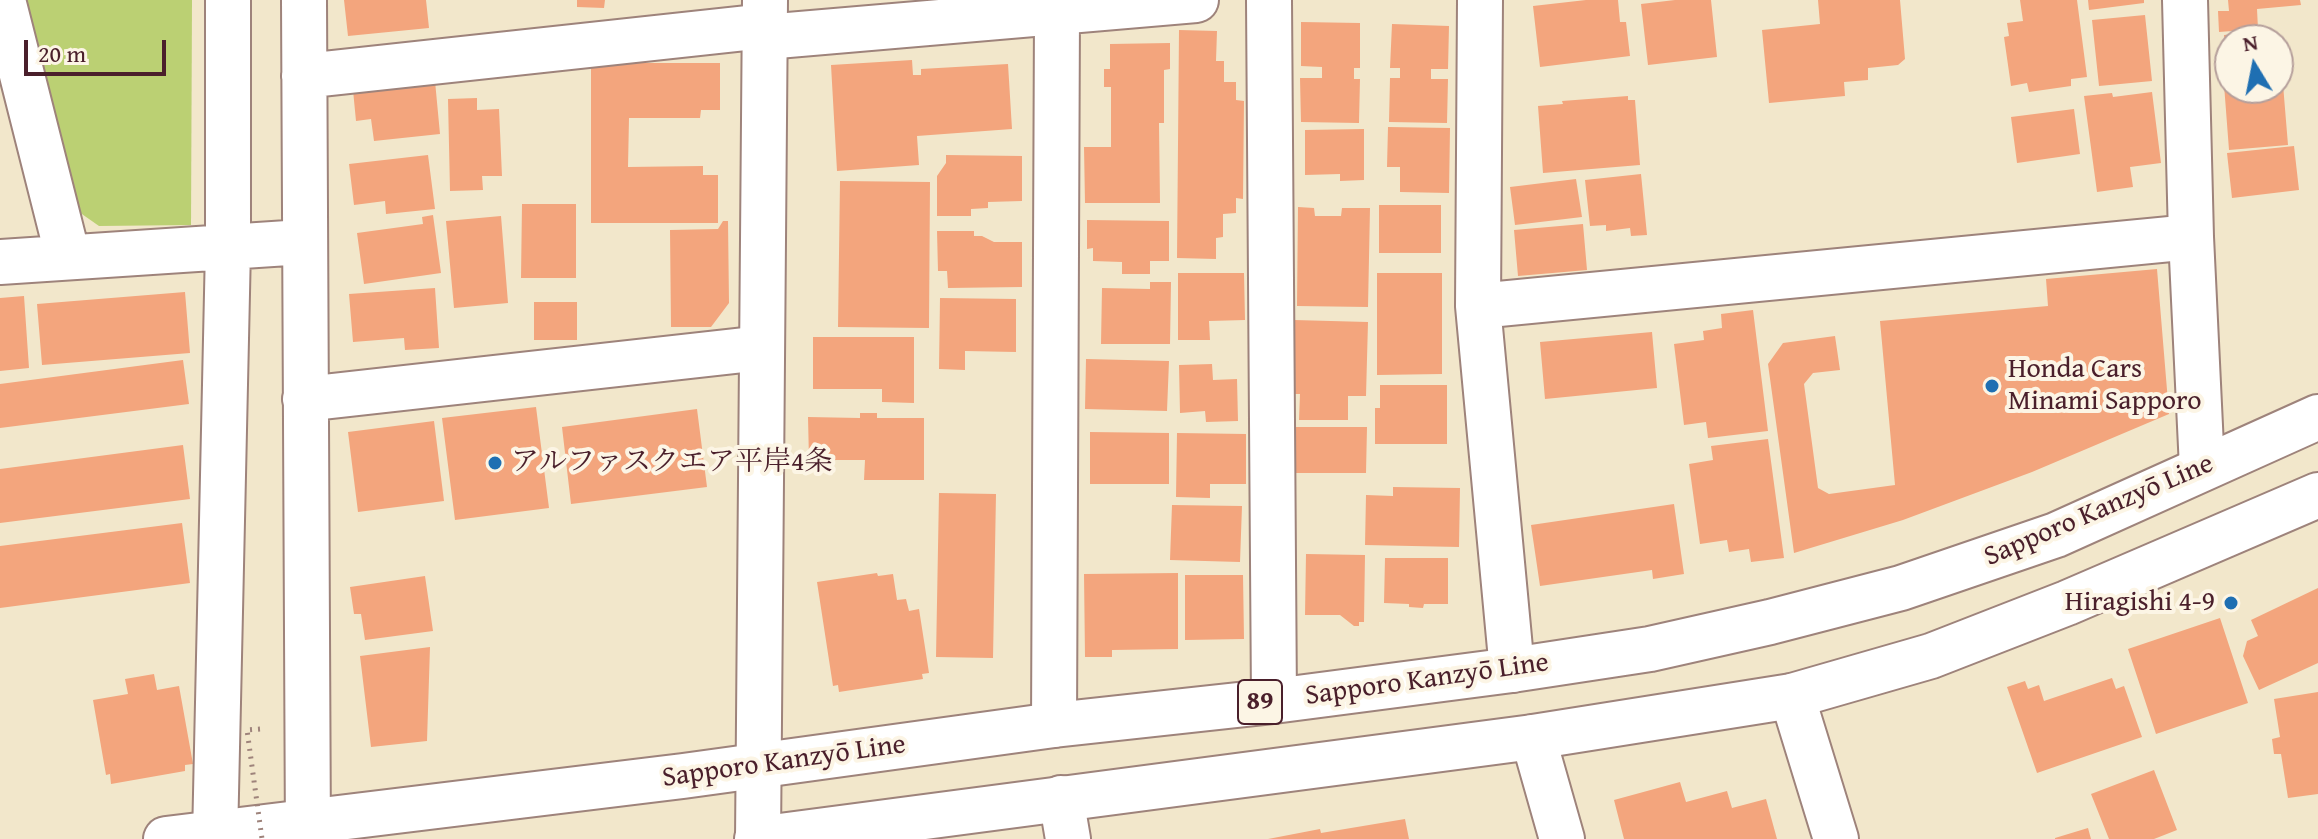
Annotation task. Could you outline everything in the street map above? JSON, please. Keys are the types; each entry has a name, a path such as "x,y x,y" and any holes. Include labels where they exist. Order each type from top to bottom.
{"street":[{"path":"3,0 68,257"},
{"path":"215,836 228,248 228,0"},
{"path":"304,0 307,831"},
{"path":"304,76 765,21 1057,14 1196,0"},
{"path":"1269,0 1274,701"},
{"path":"1480,0 1478,306 1512,670"},
{"path":"2185,0 2191,237 2202,468"},
{"path":"1054,725 1057,14"},
{"path":"765,21 758,839 1065,819 1533,737 1792,696 1944,651 2067,603 2318,495"},
{"path":"1478,306 2191,237"},
{"path":"0,262 303,242"},
{"path":"305,399 762,348"},
{"name":"Sapporo Kanzyō Line","path":"166,839 307,831 1054,725 1274,701 1650,649 1901,588 2056,535 2318,417"},
{"path":"1792,696 1836,839"},
{"path":"1533,737 1562,839"}],"path":[{"path":"260,729 247,730 262,839"}],"green space":[{"path":"23,0 192,0 191,225 99,226 79,212"}],"building":[{"path":"344,0 426,0 429,28 348,36"},
{"path":"577,0 605,0 604,8 577,7"},
{"path":"1618,0 1620,22 1626,22 1630,56 1540,67 1533,6"},
{"path":"1711,0 1717,57 1648,65 1641,4"},
{"path":"1818,0 1900,0 1905,59 1898,65 1868,68 1868,80 1844,82 1845,96 1769,103 1762,30 1820,24"},
{"path":"2020,0 2077,0 2087,77 2071,79 2071,86 2029,92 2027,83 2011,86 2004,37 2009,36 2007,23 2023,21"},
{"path":"2088,0 2144,0 2144,3 2089,10"},
{"path":"2228,0 2300,0 2301,5 2257,9 2258,24 2219,24 2218,11 2229,11"},
{"path":"2145,15 2152,81 2099,86 2092,20"},
{"path":"1301,22 1360,23 1360,68 1354,68 1354,79 1360,79 1359,123 1301,122 1300,78 1322,78 1322,67 1301,66"},
{"path":"1392,24 1449,26 1448,69 1431,69 1431,79 1448,79 1447,123 1389,122 1390,78 1400,78 1400,68 1390,68"},
{"path":"1179,30 1217,31 1216,61 1224,61 1224,82 1236,82 1236,100 1244,101 1243,199 1236,198 1236,213 1223,214 1223,237 1216,238 1216,259 1177,258"},
{"path":"1170,43 1170,69 1164,70 1164,123 1159,123 1160,203 1085,203 1084,147 1111,147 1111,87 1104,87 1104,69 1110,69 1110,44"},
{"path":"912,60 913,75 921,75 921,69 1008,64 1012,129 917,136 919,165 837,171 831,65"},
{"path":"591,63 720,63 720,110 701,110 700,118 629,118 628,167 703,166 703,175 718,175 718,223 591,223"},
{"path":"435,81 440,134 374,141 371,119 356,121 353,90"},
{"path":"2152,92 2161,163 2130,167 2133,187 2097,192 2084,96 2112,93 2113,97"},
{"path":"1628,96 1628,100 1635,100 1640,165 1543,173 1538,106"},
{"path":"477,98 477,110 499,109 502,176 482,176 483,190 450,191 448,99"},
{"path":"2225,104 2285,104 2288,145 2229,150"},
{"path":"2074,109 2080,154 2017,163 2011,117"},
{"path":"1388,127 1450,128 1449,193 1400,192 1400,167 1387,167"},
{"path":"1364,129 1364,180 1340,181 1340,174 1305,175 1305,130"},
{"path":"2294,146 2299,190 2232,198 2227,153"},
{"path":"428,155 435,209 386,214 385,201 354,205 349,164"},
{"path":"946,155 1022,156 1022,201 988,202 988,208 971,209 971,216 937,216 937,176 946,163"},
{"path":"1641,174 1647,235 1631,236 1630,228 1606,231 1606,225 1590,226 1585,180"},
{"path":"1576,179 1582,217 1515,225 1510,187"},
{"path":"840,181 930,182 929,328 838,327"},
{"path":"522,204 576,204 576,278 521,278"},
{"path":"1379,205 1441,205 1441,253 1379,253"},
{"path":"1298,207 1314,208 1315,216 1341,216 1342,208 1370,208 1368,307 1297,306"},
{"path":"433,215 441,273 364,284 357,233 423,224 422,217"},
{"path":"501,216 508,303 454,308 446,221"},
{"path":"1087,220 1169,221 1169,261 1150,261 1150,274 1122,274 1122,262 1093,261 1093,248 1087,249"},
{"path":"723,221 728,221 729,303 711,327 671,327 670,230 718,229"},
{"path":"1583,224 1587,270 1518,276 1514,230"},
{"path":"937,231 974,231 974,236 994,242 1022,242 1022,287 948,288 947,271 938,271"},
{"path":"2157,269 2169,414 2032,472 1903,520 1794,553 1768,364 1783,343 1835,336 1840,370 1813,373 1804,384 1818,488 1829,494 1895,485 1880,321 2048,306 2046,279"},
{"path":"1178,273 1244,273 1245,320 1209,321 1210,340 1178,340"},
{"path":"1377,273 1442,273 1442,374 1377,375"},
{"path":"1150,282 1171,282 1170,344 1101,344 1102,288 1150,289"},
{"path":"435,288 439,348 405,350 404,338 353,342 349,294"},
{"path":"185,292 190,353 42,365 37,304"},
{"path":"24,296 29,368 0,371 0,298"},
{"path":"940,298 1016,299 1016,352 965,351 965,370 939,369"},
{"path":"534,302 577,302 577,340 534,340"},
{"path":"1753,310 1768,431 1708,438 1706,422 1684,425 1674,344 1704,340 1703,331 1722,328 1721,314"},
{"path":"1294,320 1368,322 1366,396 1348,396 1348,420 1299,420 1300,394 1293,394"},
{"path":"1652,332 1657,388 1545,399 1540,342"},
{"path":"813,337 914,337 914,403 882,402 882,389 813,389"},
{"path":"1086,359 1169,361 1167,411 1085,409"},
{"path":"183,360 189,404 0,428 0,384"},
{"path":"1212,364 1213,380 1237,379 1238,421 1206,422 1205,411 1180,413 1179,365"},
{"path":"1380,385 1447,385 1447,444 1375,444 1375,408 1380,408"},
{"name":"アルファスクエア平岸4条","path":"536,407 549,508 455,520 442,418"},
{"path":"697,409 707,487 571,504 562,427"},
{"path":"860,413 877,413 877,418 924,418 924,480 864,480 865,460 809,460 808,417 860,418"},
{"path":"434,421 444,501 358,512 348,432"},
{"path":"1293,427 1367,427 1366,473 1293,473"},
{"path":"1090,432 1169,433 1169,484 1090,484"},
{"path":"1177,433 1246,434 1246,484 1210,484 1210,498 1176,497"},
{"path":"1768,439 1784,558 1751,562 1749,549 1729,552 1727,540 1700,544 1689,464 1713,460 1711,446"},
{"path":"183,445 190,499 0,523 0,469"},
{"path":"1393,487 1460,488 1459,547 1365,545 1366,495 1393,496"},
{"path":"939,493 996,494 993,658 936,657"},
{"path":"1674,504 1684,574 1653,579 1652,570 1540,586 1531,525"},
{"path":"1172,505 1242,506 1240,562 1170,560"},
{"path":"182,523 190,583 0,608 0,546"},
{"path":"1306,554 1365,555 1364,622 1359,622 1359,626 1354,626 1340,615 1305,615"},
{"path":"1385,558 1448,558 1448,604 1424,604 1423,608 1384,603"},
{"path":"877,573 878,576 893,574 897,600 906,599 909,611 919,609 929,673 922,674 923,679 839,692 838,685 833,686 817,582"},
{"path":"1178,573 1178,649 1112,650 1112,657 1085,657 1084,574"},
{"path":"1185,575 1243,575 1244,639 1185,640"},
{"path":"425,576 433,631 365,640 361,614 354,614 350,587"},
{"path":"2318,588 2318,663 2259,690 2243,656 2247,641 2258,636 2251,620"},
{"path":"2220,618 2248,703 2156,734 2128,649"},
{"path":"430,647 427,741 371,747 360,656"},
{"path":"154,674 157,690 179,686 193,764 185,765 185,771 111,784 110,774 106,775 93,700 128,694 125,679"},
{"path":"2112,678 2116,689 2124,686 2142,737 2037,773 2007,687 2025,681 2028,689 2039,685 2044,701"},
{"path":"2318,692 2318,794 2288,798 2281,754 2274,754 2272,739 2280,737 2274,699"},
{"path":"2154,770 2177,830 2154,839 2109,839 2091,794"},
{"path":"1680,782 1686,802 1727,791 1732,808 1766,799 1777,839 1624,839 1614,800"},
{"path":"1405,819 1409,839 1268,839 1320,829 1321,833"},
{"path":"2088,828 2091,839 2055,839 2055,838"}],"place":[{"name":"Honda Cars Minami Sapporo","path":"1992,386"},
{"name":"アルファスクエア平岸4条","path":"495,463"},
{"name":"Hiragishi 4-9","path":"2231,603"}]}
